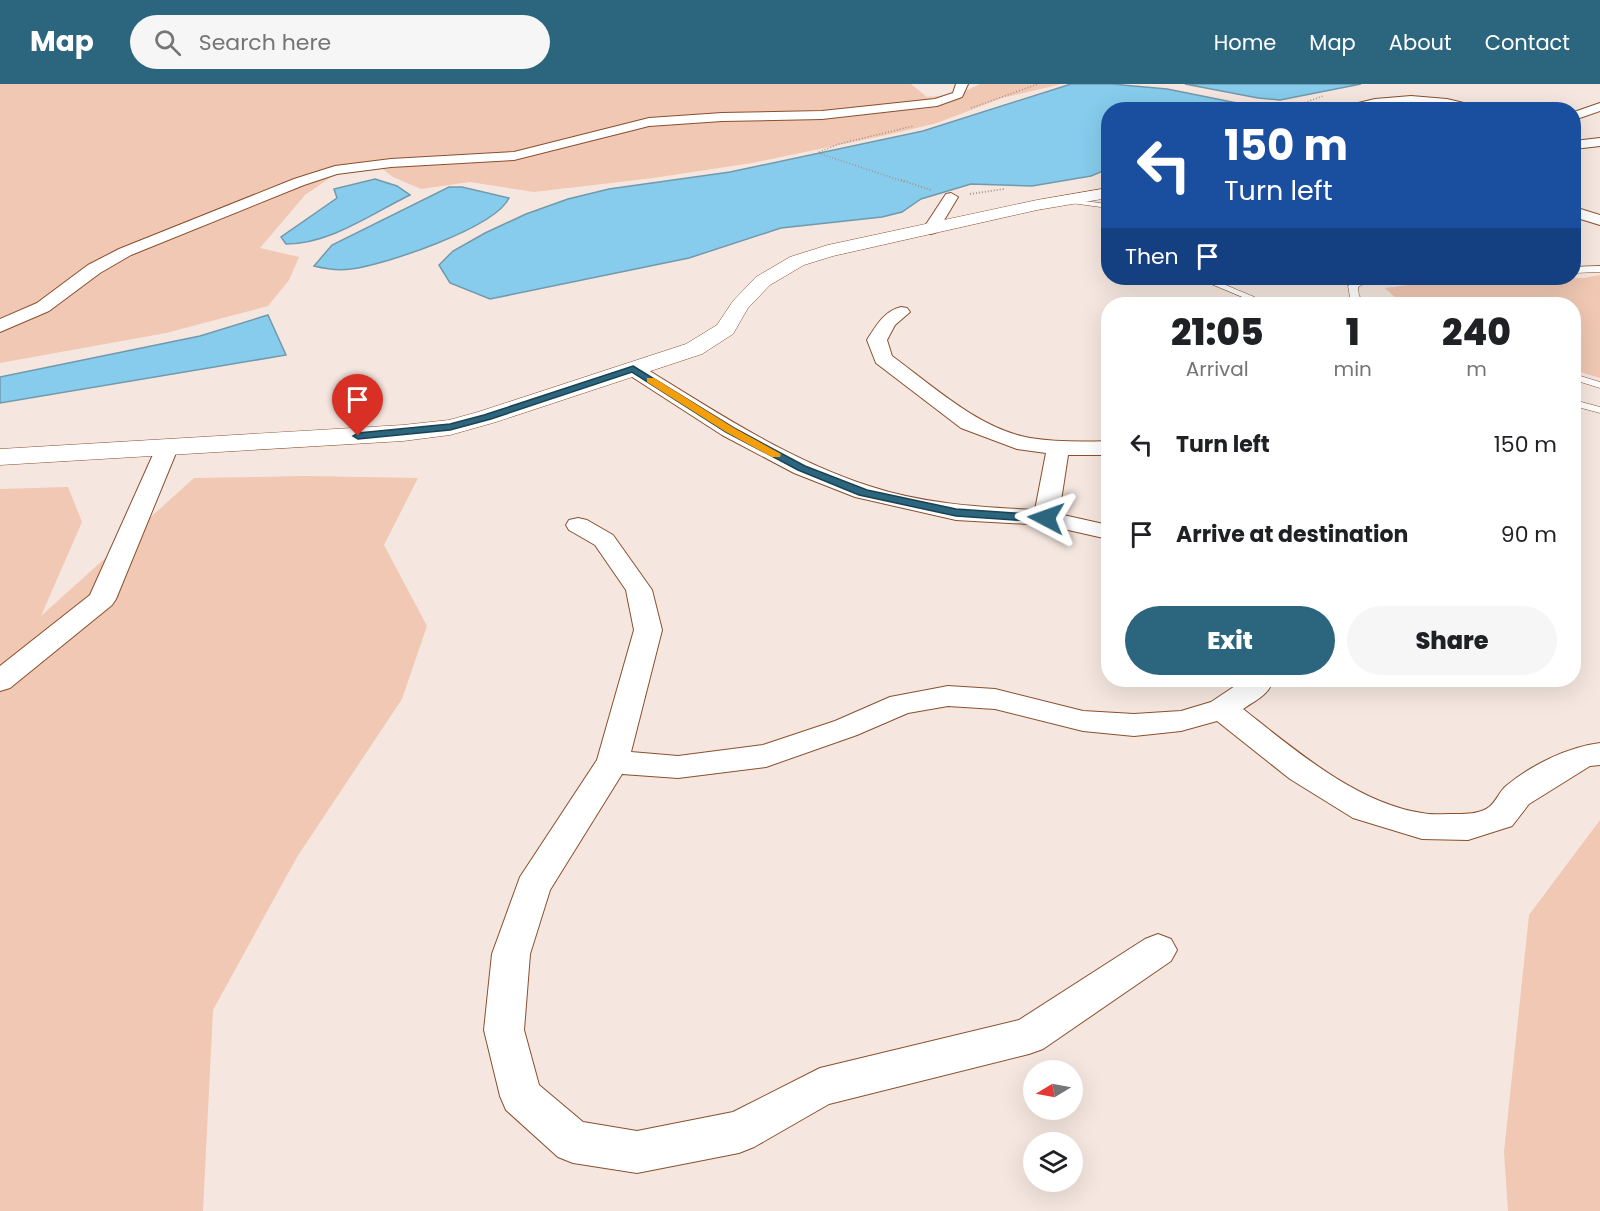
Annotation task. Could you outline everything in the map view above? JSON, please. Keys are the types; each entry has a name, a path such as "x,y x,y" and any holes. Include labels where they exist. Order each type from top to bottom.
{"street":[{"path":"0,326 43,307 94,269 125,252 335,170 391,163 514,156 649,122 722,117 822,115 937,102 958,94 962,84"},
{"path":"1376,102 1397,98 1449,102"},
{"path":"1581,114 1600,107"},
{"path":"1581,144 1600,142"},
{"path":"0,457 403,433 450,427 694,349 725,329 740,305 763,281 797,261 828,251 1037,205 1101,195"},
{"path":"931,229 951,197"},
{"path":"1581,214 1600,220"},
{"path":"901,312 888,322 877,340 883,359 969,423 1025,444 1101,448"},
{"path":"633,369 730,430 802,468 863,492 956,513 1046,518 1101,530"},
{"path":"1046,518 1058,447"},
{"path":"0,681 102,599 167,448"},
{"path":"578,525 604,540 639,590 648,630 613,762 533,887 511,954 504,1030 521,1096 573,1142 637,1152 739,1132 820,1087 1029,1036 1158,950"},
{"path":"613,762 678,767 766,756 846,728 902,704 948,696 995,699 1083,721 1134,725 1181,721 1222,710 1254,687"},
{"path":"1222,710 1301,771 1365,808 1422,826 1468,827 1500,817 1516,795 1546,776 1582,756 1600,754"}],"lane":[{"path":"1071,201 1101,205"},
{"path":"1581,270 1600,269"},
{"path":"1219,285 1249,297"},
{"path":"1581,379 1600,385"},
{"path":"1581,405 1600,410"}],"path":[{"path":"818,153 932,190"}],"shaded area":[{"path":"0,84 911,84 927,97 959,94 980,84 1062,84 1002,98 937,123 891,134 752,163 653,178 534,192 470,182 421,189 393,177 380,167 334,175 305,195 260,248 299,257 289,280 268,306 166,333 0,363"},
{"path":"1600,275 1600,378 1581,372 1581,297 1395,297 1385,288 1409,285 1581,285 1581,278"},
{"path":"305,476 418,478 384,545 427,626 402,699 297,857 213,1010 203,1211 0,1211 0,489 68,487 82,522 41,616 194,478"},
{"path":"1600,820 1600,1211 1508,1211 1504,1152 1529,915"}],"water":[{"path":"1071,84 1112,84 1167,89 1232,102 1101,102 1101,172 1091,176 1032,186 971,184 921,199 902,212 882,217 781,228 689,258 490,299 450,283 439,265 453,251 485,233 526,214 568,199 609,189 730,172 923,131"},
{"path":"1185,84 1361,84 1280,100"},
{"path":"375,179 397,186 410,195 334,234 302,243 286,244 281,237 337,198 334,189"},
{"path":"449,187 462,187 509,198 500,210 462,233 412,253 351,269 341,270 314,266 332,245"},
{"path":"268,315 286,355 0,403 0,377 200,336"}],"slow traffic":[{"path":"650,380 730,430 776,454"}],"route":[{"path":"358,436 450,427 633,369 730,430 802,468 863,492 956,513 1046,518"}]}
